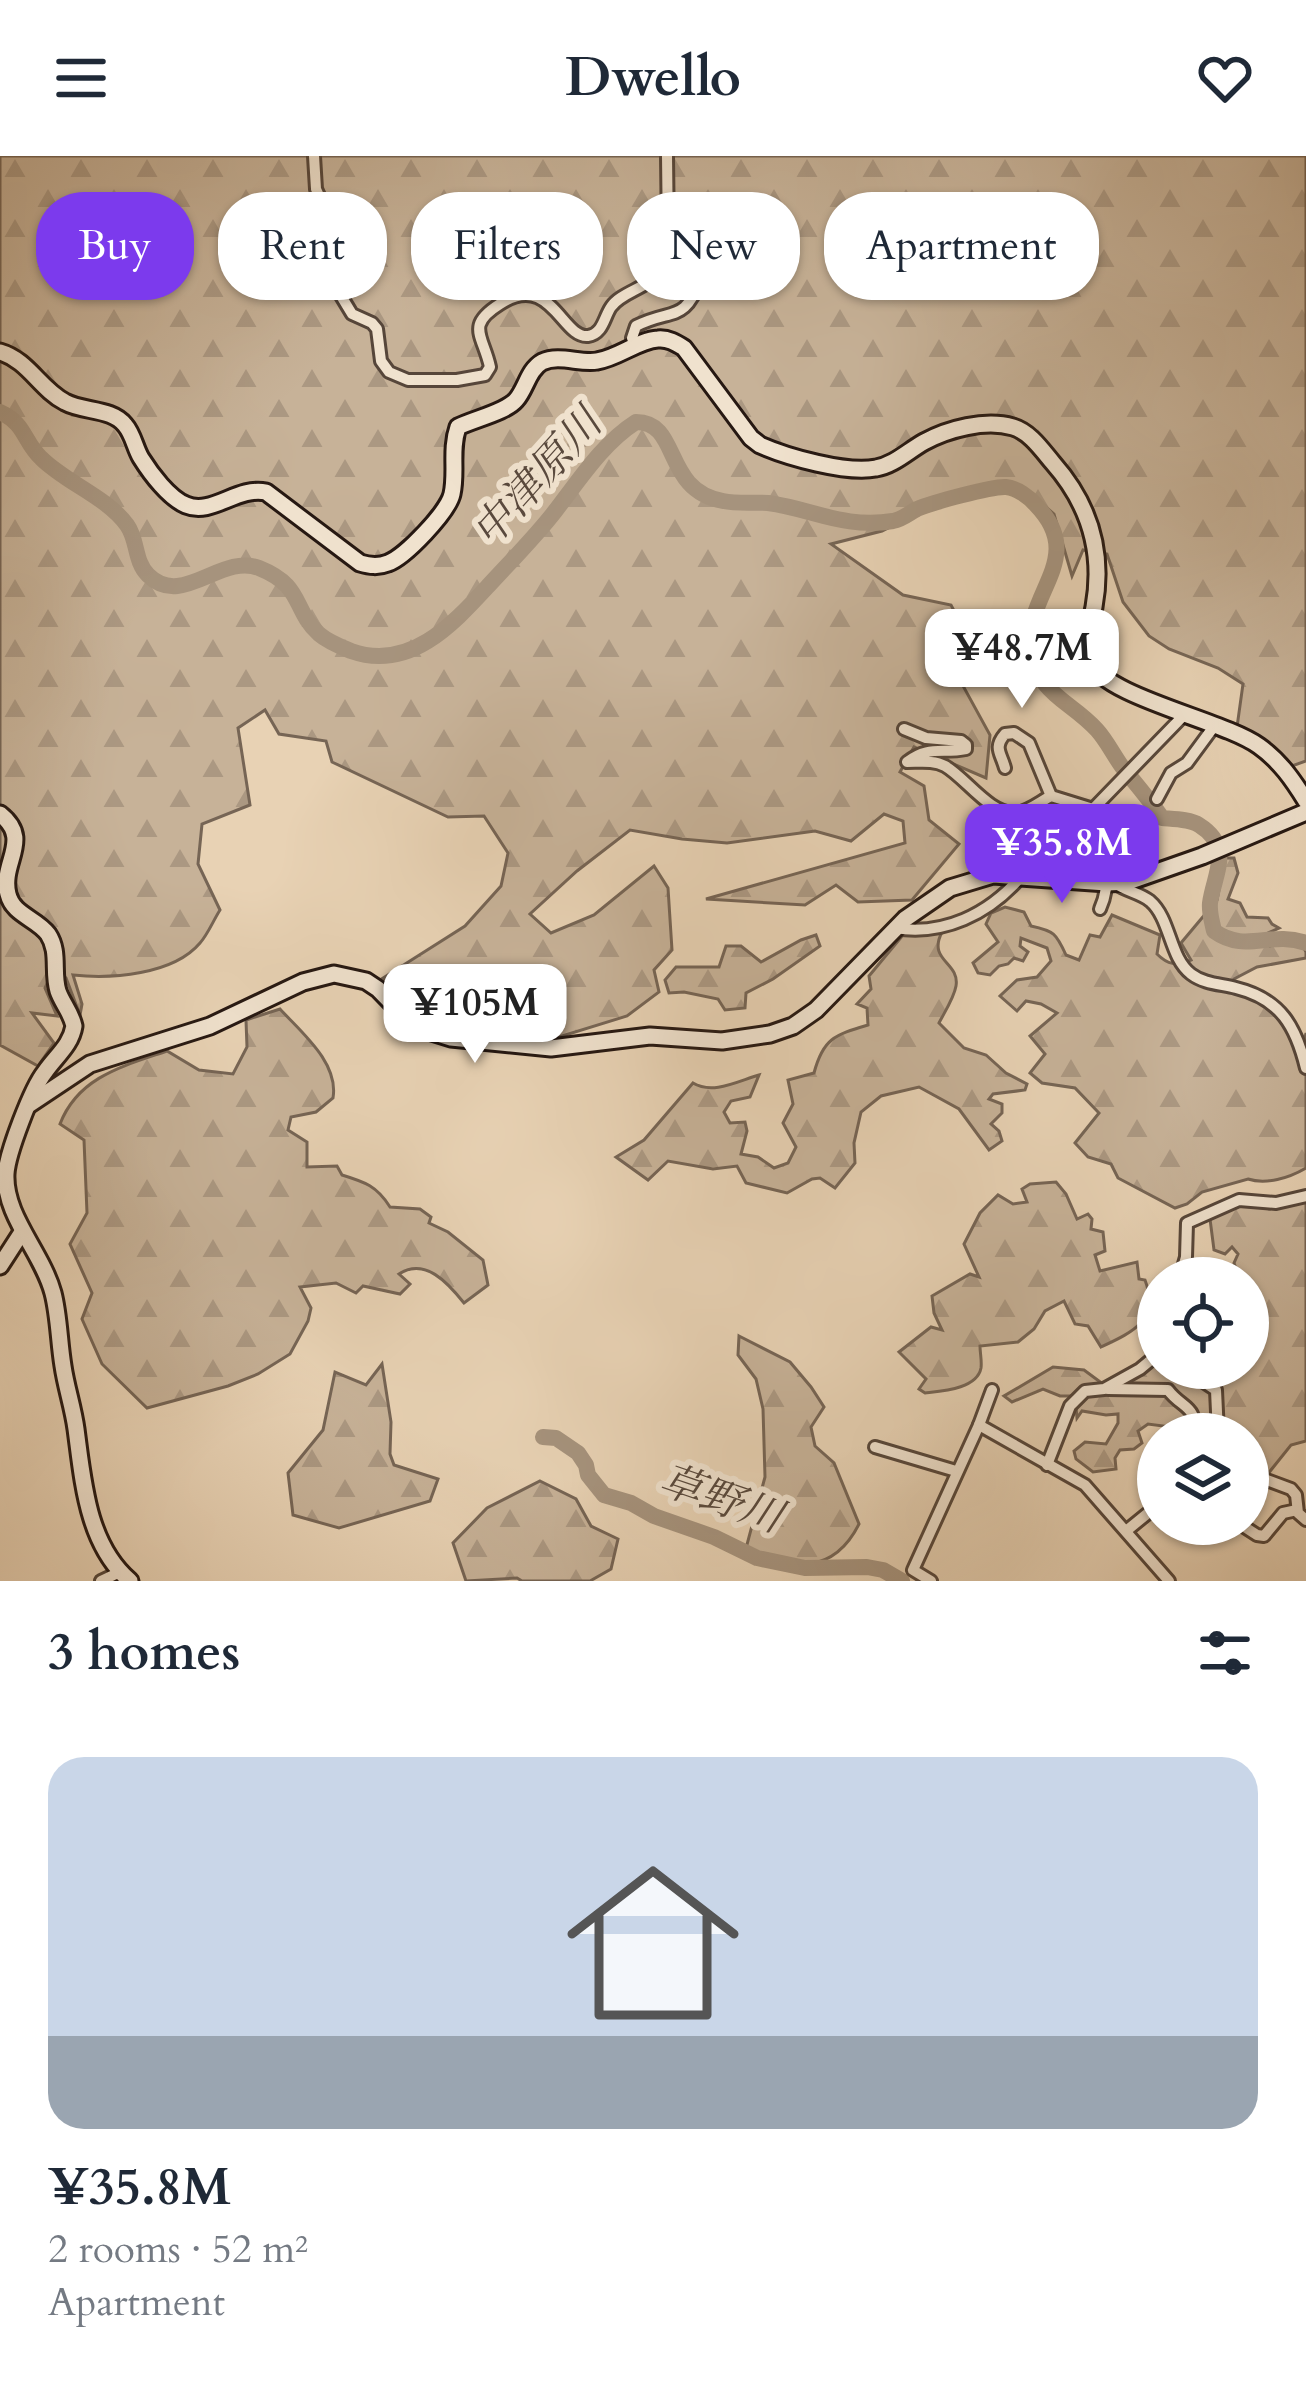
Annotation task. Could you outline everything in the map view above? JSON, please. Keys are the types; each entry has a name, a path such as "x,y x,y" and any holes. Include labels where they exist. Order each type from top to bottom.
{"street":[{"path":"314,156 316,189 328,216 323,266 352,314 377,329 381,361 388,372 409,380 485,375 490,367 479,322 515,296 548,302 574,331 585,336 592,335 611,306 627,296"},
{"path":"667,156 667,192"},
{"path":"636,347 632,338 637,326 676,315 691,300"},
{"path":"0,352 17,358 68,404 114,416 125,424 141,458 166,490 185,505 213,505 251,489 266,492 360,563 373,566 399,558 446,508 452,493 458,428 515,402 533,369 544,361 586,363 656,339 674,342 684,348 760,445 866,470 886,466 962,428 1011,426 1025,433 1075,488 1094,542 1098,580 1087,639 1093,667 1123,690 1257,745 1296,772 1306,801"},
{"path":"1094,809 1186,712"},
{"path":"1157,799 1171,773 1193,754 1214,725"},
{"path":"904,729 966,745 957,751 934,749 908,762 942,764 1004,811 1016,813 1051,796 1094,809"},
{"path":"1004,768 997,745 1005,734 1014,733 1029,743 1051,796"},
{"path":"1191,772 1193,754"},
{"path":"1094,809 1111,883 1100,909"},
{"path":"30,1104 90,1064 210,1026 303,982 334,974 366,981 410,1022 451,1038 551,1048 650,1036 722,1041 770,1034 816,1010 895,928 950,888 993,874 1111,883 1144,878 1306,812"},
{"path":"0,814 10,821 16,835 7,884 9,900 52,942 57,987 74,1026 8,1135 6,1180 22,1232 40,1257 53,1294 82,1479 101,1542 125,1576 101,1581"},
{"path":"1059,835 1105,853"},
{"path":"895,928 922,931 978,915 1020,878"},
{"path":"1111,883 1151,902 1186,971 1204,982 1242,989 1286,1017 1298,1035 1306,1068"},
{"path":"1186,1257 1187,1222 1239,1201 1276,1203 1306,1196"},
{"path":"0,1266 22,1232"},
{"path":"1103,1388 1137,1371"},
{"path":"931,1581 913,1570 992,1390"},
{"path":"1047,1465 1070,1406 1085,1391 1168,1390 1193,1413"},
{"path":"979,1425 1085,1485 1169,1581"},
{"path":"875,1448 956,1471"},
{"path":"1269,1481 1291,1489 1302,1515 1283,1514 1269,1530"},
{"path":"1126,1531 1137,1522"}],"green space":[{"path":"0,156 1306,156 1306,761 1289,767 1237,727 1243,684 1149,636 1123,602 1107,554 1083,550 1072,576 1054,514 1025,489 1001,482 951,496 882,531 831,544 903,595 951,605 968,637 962,684 990,735 986,778 914,747 900,772 924,786 929,820 959,844 912,900 858,902 836,885 805,905 706,899 905,843 903,821 884,814 851,841 815,831 727,843 630,830 530,914 551,933 594,915 654,866 668,888 672,950 654,970 659,992 627,1016 559,1037 497,1033 497,999 440,1007 383,978 465,926 501,886 508,853 484,816 448,817 332,762 326,741 279,734 265,710 238,728 250,805 202,824 198,864 220,910 206,936 188,954 158,968 123,975 73,975 82,1004 80,1015 66,978 54,969 45,988 57,1016 32,1013 54,1043 38,1066 0,1045"},
{"path":"1225,858 1234,858 1238,873 1228,899 1240,903 1247,917 1268,918 1279,928 1264,935 1270,946 1301,943 1306,952 1306,958 1257,967 1234,979 1230,990 1270,1009 1304,1042 1306,1033 1306,1168 1277,1179 1248,1179 1202,1192 1175,1208 1118,1178 1111,1164 1088,1157 1075,1143 1099,1113 1075,1088 1042,1083 1030,1073 1045,1054 1030,1036 1057,1013 1026,1001 1017,1011 1000,996 1017,980 1037,977 1051,961 1047,948 1021,938 1020,946 1028,952 1023,961 1014,958 990,975 978,973 973,963 998,942 986,924 991,913 1005,907 1024,912 1031,926 1053,934 1066,955 1079,960 1090,935 1100,937 1112,915 1160,935 1157,954 1165,960 1177,964 1191,960 1181,943 1217,900"},
{"path":"942,932 938,949 956,986 939,1023 964,1048 986,1055 1027,1084 1025,1090 993,1094 989,1099 1002,1104 1002,1113 991,1124 1002,1141 989,1150 959,1109 919,1087 881,1096 861,1112 855,1163 835,1188 820,1178 787,1193 746,1183 737,1166 713,1169 668,1161 648,1180 616,1157 644,1140 693,1083 717,1087 759,1075 750,1097 731,1101 724,1112 730,1123 745,1122 741,1154 758,1157 774,1168 788,1163 796,1147 783,1123 793,1104 788,1080 814,1073 832,1040 868,1025 867,1008 857,1004 871,989 869,976 903,935"},
{"path":"816,935 820,946 746,993 745,1008 725,1010 718,999 669,993 665,980 676,967 719,967 726,946 741,946 761,962"},
{"path":"280,1009 317,1049 333,1085 333,1098 316,1112 291,1117 288,1130 307,1142 307,1167 337,1166 342,1175 375,1189 390,1207 420,1209 431,1217 429,1223 483,1260 488,1285 464,1303 443,1281 418,1269 399,1274 410,1284 400,1294 363,1286 356,1293 336,1283 300,1287 311,1308 290,1354 228,1386 147,1408 102,1364 82,1319 92,1293 70,1244 87,1213 84,1140 60,1124 90,1084 167,1051 199,1070 233,1074 247,1047 246,1020"},
{"path":"1056,1182 1077,1219 1088,1214 1091,1229 1103,1232 1105,1251 1095,1255 1100,1271 1137,1262 1137,1326 1101,1347 1088,1326 1075,1324 1064,1301 1045,1311 1018,1342 980,1346 981,1368 973,1380 958,1388 925,1393 919,1389 926,1379 899,1352 931,1327 942,1330 932,1296 970,1274 979,1277 964,1244 980,1213 998,1195 1013,1204 1027,1202 1022,1189"},
{"path":"1306,1201 1306,1441 1291,1445 1269,1472 1269,1413 1137,1413 1137,1447 1120,1450 1116,1469 1093,1472 1076,1459 1074,1451 1085,1442 1106,1444 1118,1414 1082,1411 1077,1418 1075,1396 1043,1389 1012,1402 1004,1396 1053,1367 1084,1370 1111,1390 1137,1374 1137,1389 1269,1389 1269,1257 1237,1257 1232,1247 1225,1254 1214,1250 1210,1219 1240,1203 1269,1209"},
{"path":"739,1336 790,1362 824,1407 811,1427 815,1446 834,1463 859,1524 849,1541 824,1560 794,1564 745,1552 765,1477 763,1409 756,1379 738,1355"},
{"path":"382,1364 391,1422 390,1454 394,1465 438,1479 430,1501 339,1528 293,1515 288,1473 323,1430 335,1372 366,1385"},
{"path":"540,1481 576,1499 591,1526 618,1539 611,1569 590,1581 466,1581 453,1543 487,1508"}],"waterway":[{"name":"中津原川","path":"0,412 15,422 51,467 119,515 144,569 161,584 188,584 245,565 259,568 284,582 322,637 372,656 411,650 445,629 532,539 603,451 636,422 660,433 690,484 723,501 768,503 875,523 897,520 924,506 975,492 1014,489 1036,505 1056,542 1055,559 1031,628 1034,664 1047,687 1097,730 1162,818 1195,823 1210,833 1219,852 1210,907 1214,931 1237,941 1306,943"},
{"name":"草野川","path":"543,1437 556,1438 578,1453 604,1495 757,1558 805,1568 867,1567 902,1581"}]}
